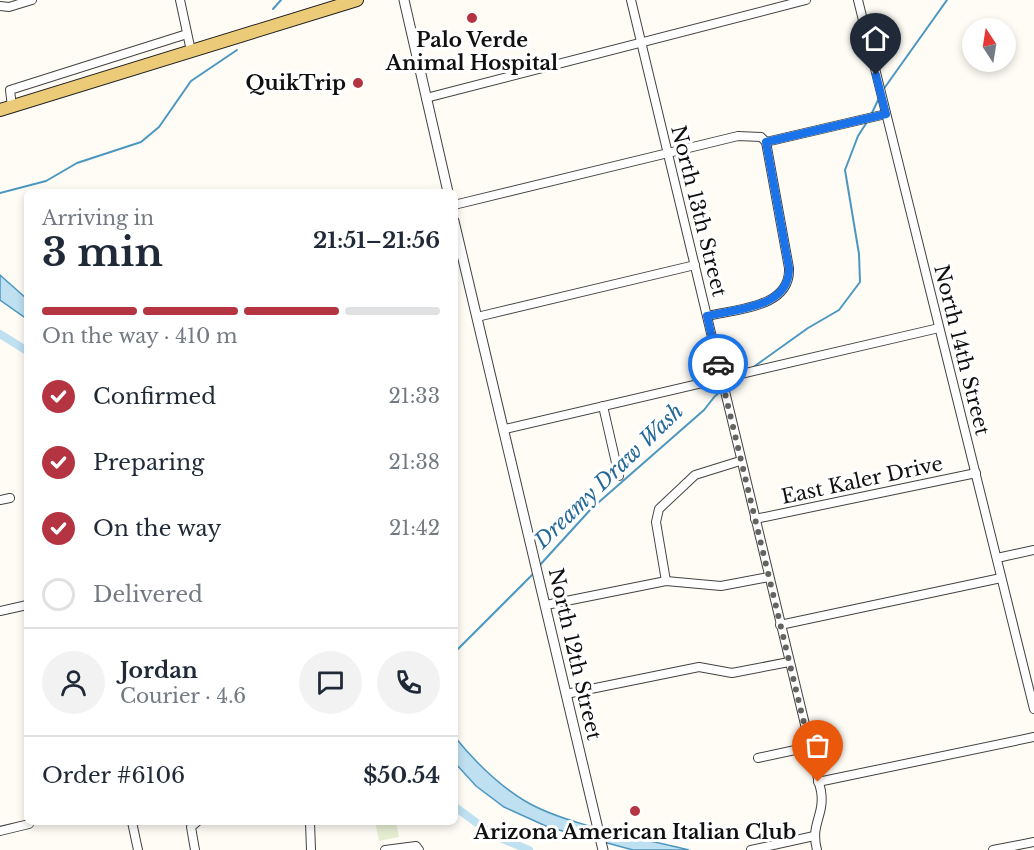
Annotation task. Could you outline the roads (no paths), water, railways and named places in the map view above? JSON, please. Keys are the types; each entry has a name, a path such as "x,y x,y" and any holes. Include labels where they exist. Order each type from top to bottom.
{"main road":[{"path":"6,108 357,0"}],"street":[{"path":"0,6 9,7 32,0"},
{"path":"180,0 191,51"},
{"path":"404,0 447,189"},
{"name":"North 13th Street","path":"631,0 823,803 814,827 817,850"},
{"path":"426,98 807,0"},
{"name":"North 14th Street","path":"858,0 1034,709"},
{"path":"6,108 10,90 187,34"},
{"path":"458,204 746,134 763,140 886,114"},
{"path":"707,316 769,301 783,291 789,268 763,140"},
{"name":"North 12th Street","path":"458,238 505,429 601,845"},
{"path":"477,317 695,265"},
{"path":"505,429 939,328"},
{"path":"603,406 619,476"},
{"path":"666,581 653,515 695,475 740,461"},
{"name":"East Kaler Drive","path":"755,519 976,473"},
{"path":"0,500 10,498"},
{"path":"997,558 1034,550"},
{"path":"546,605 666,581 721,586 769,577"},
{"path":"780,625 1002,578"},
{"path":"0,611 24,606"},
{"path":"566,694 699,667 732,673 789,662"},
{"path":"818,782 1034,737"},
{"path":"758,758 809,747"},
{"path":"0,831 25,825"},
{"path":"133,825 138,850"},
{"path":"194,825 195,850"},
{"path":"310,825 311,850"},
{"path":"751,850 814,836"},
{"path":"993,850 1034,842"},
{"path":"385,850 418,848"}],"water":[{"path":"0,275 24,296 24,317 0,300"},
{"path":"458,741 478,764 496,780 542,810 582,824 689,850 633,850 548,827 504,807 476,786 458,766"}],"waterway":[{"path":"273,9 281,0"},
{"name":"Dreamy Draw Wash","path":"883,90 947,0"},
{"path":"0,193 46,181 77,163 141,142 159,127 191,81 237,50"},
{"name":"Dreamy Draw Wash","path":"871,115 879,98"},
{"name":"Dreamy Draw Wash","path":"752,368 808,328 839,310 860,282 859,254 845,170 858,136 867,122"},
{"path":"0,334 24,349"},
{"name":"Dreamy Draw Wash","path":"539,566 591,509 704,410 715,396 740,377"},
{"name":"Dreamy Draw Wash","path":"458,649 534,573"},
{"path":"458,809 493,835 529,850"}],"place":[{"name":"Palo Verde Animal Hospital","path":"472,18"},
{"name":"QuikTrip","path":"358,83"},
{"name":"Arizona American Italian Club","path":"635,811"}]}
